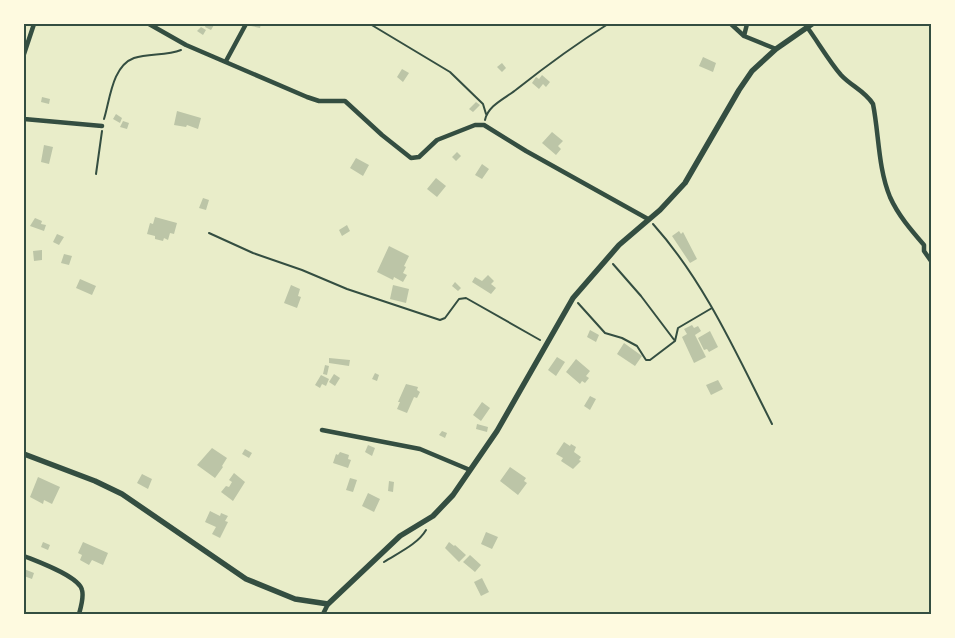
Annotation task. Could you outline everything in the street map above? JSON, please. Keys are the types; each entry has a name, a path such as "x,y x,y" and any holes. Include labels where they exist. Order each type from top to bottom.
{"street":[{"path":"24,52 34,24"},
{"path":"149,24 186,45 307,97 319,101 345,101 382,135 411,158 418,157 437,140 475,125 484,125 526,151 648,219"},
{"path":"226,62 246,24"},
{"path":"731,24 744,36 776,49"},
{"path":"744,36 746,24"},
{"path":"323,614 328,604 400,536 432,516 454,495 497,431 573,298 618,245 660,210 685,183 752,71 776,49 810,25 841,74 853,86 869,97 873,104 884,176 890,197 900,215 924,245 924,251 931,261"},
{"path":"24,120 102,126"},
{"path":"322,430 420,449 470,470"},
{"path":"24,454 95,481 122,494 246,579 295,599 328,604"},
{"path":"24,556 65,574 79,583 82,590 80,614"}],"path":[{"path":"370,24 450,72 483,104 486,114 484,125"},
{"path":"486,114 516,91 534,74 608,24"},
{"path":"96,174 102,126 117,73 134,58 180,51 186,45"},
{"path":"648,219 668,240 712,308 772,424"},
{"path":"209,233 253,253 302,270 347,289 440,320 445,318 459,298 466,298 546,343"},
{"path":"608,258 641,296 675,341"},
{"path":"573,298 605,333 622,338 637,346 646,360 654,358 675,341 678,328 712,308"},
{"path":"382,564 423,535 426,528"}],"building":[{"path":"206,24 214,25 211,30 205,27"},
{"path":"252,24 261,24 260,28 251,26"},
{"path":"201,27 206,30 203,35 197,31"},
{"path":"703,57 716,63 713,72 699,66"},
{"path":"502,63 506,68 502,72 497,67"},
{"path":"402,69 409,73 403,82 397,77"},
{"path":"542,75 550,82 546,87 543,84 539,89 532,83 536,77 539,79"},
{"path":"42,97 50,99 49,104 41,102"},
{"path":"476,102 480,105 473,112 469,109"},
{"path":"177,111 201,118 198,129 187,125 186,127 174,125"},
{"path":"116,114 122,118 120,123 113,119"},
{"path":"123,121 129,123 127,129 120,127"},
{"path":"552,132 563,141 558,146 561,149 556,155 542,143"},
{"path":"44,145 53,147 49,164 41,162"},
{"path":"457,152 461,156 456,161 452,157"},
{"path":"356,158 369,165 363,176 350,168"},
{"path":"482,164 489,169 482,179 475,175"},
{"path":"436,178 446,186 437,197 427,189"},
{"path":"203,198 209,200 206,210 199,208"},
{"path":"155,217 177,223 174,234 170,233 168,240 164,238 163,241 155,239 155,236 147,234 150,223 153,224"},
{"path":"35,218 42,221 41,224 46,225 44,231 30,226"},
{"path":"347,225 350,231 342,236 339,230"},
{"path":"679,231 681,234 683,232 697,259 690,263 672,236"},
{"path":"57,234 64,237 59,245 53,242"},
{"path":"389,246 409,256 404,266 406,267 403,273 407,275 403,282 394,277 393,280 377,272"},
{"path":"42,250 42,260 34,261 33,251"},
{"path":"64,254 72,256 69,265 61,263"},
{"path":"488,275 494,281 491,284 496,288 491,294 472,282 475,277 482,281"},
{"path":"80,279 96,286 92,295 76,288"},
{"path":"455,282 461,288 458,291 452,286"},
{"path":"291,285 300,289 298,296 301,297 297,308 284,303"},
{"path":"393,285 409,289 406,303 390,299"},
{"path":"692,325 694,328 698,326 701,331 695,335 706,357 694,363 682,337 687,334 684,329"},
{"path":"590,330 599,335 596,342 587,337"},
{"path":"710,331 718,347 709,352 707,349 704,350 698,338"},
{"path":"624,343 642,356 635,366 617,354"},
{"path":"557,357 565,362 556,376 548,370"},
{"path":"329,358 350,360 349,366 329,363"},
{"path":"576,359 590,371 586,376 589,378 585,383 582,381 580,384 566,372"},
{"path":"325,365 329,366 327,375 323,374"},
{"path":"375,373 379,375 377,381 372,379"},
{"path":"334,374 340,378 335,386 329,382"},
{"path":"321,375 329,379 326,386 322,384 320,388 315,385"},
{"path":"718,380 723,389 711,395 706,385"},
{"path":"406,384 418,387 417,390 420,392 417,398 414,397 407,413 397,409"},
{"path":"590,396 596,399 590,410 584,406"},
{"path":"482,402 490,408 481,421 473,415"},
{"path":"477,424 488,427 487,432 476,429"},
{"path":"442,431 447,433 445,438 439,435"},
{"path":"564,442 576,447 574,452 581,457 579,460 581,461 573,469 561,461 563,458 556,454"},
{"path":"368,445 375,448 372,456 365,452"},
{"path":"212,448 227,458 215,478 197,465"},
{"path":"245,449 252,453 249,458 242,454"},
{"path":"340,452 349,455 348,459 351,460 348,468 333,463 336,454 338,455"},
{"path":"510,467 526,478 524,481 527,483 518,495 500,481"},
{"path":"234,473 245,482 233,501 221,492 226,486 229,487 232,482 229,480"},
{"path":"142,474 152,479 148,489 137,483"},
{"path":"38,477 60,487 52,504 44,500 43,504 30,497"},
{"path":"350,478 357,480 353,492 346,490"},
{"path":"389,481 394,482 393,492 388,491"},
{"path":"368,493 380,499 374,512 362,506"},
{"path":"210,511 220,516 221,513 228,516 225,521 228,522 220,538 212,534 216,527 205,522"},
{"path":"486,532 498,537 492,549 481,544"},
{"path":"43,542 50,545 48,550 41,547"},
{"path":"83,542 108,553 103,565 92,560 89,565 80,560 82,555 78,553"},
{"path":"449,542 466,555 459,562 445,548"},
{"path":"470,555 481,565 475,572 463,562"},
{"path":"24,569 34,573 32,579 24,576"},
{"path":"482,578 489,592 481,596 474,582"}]}
